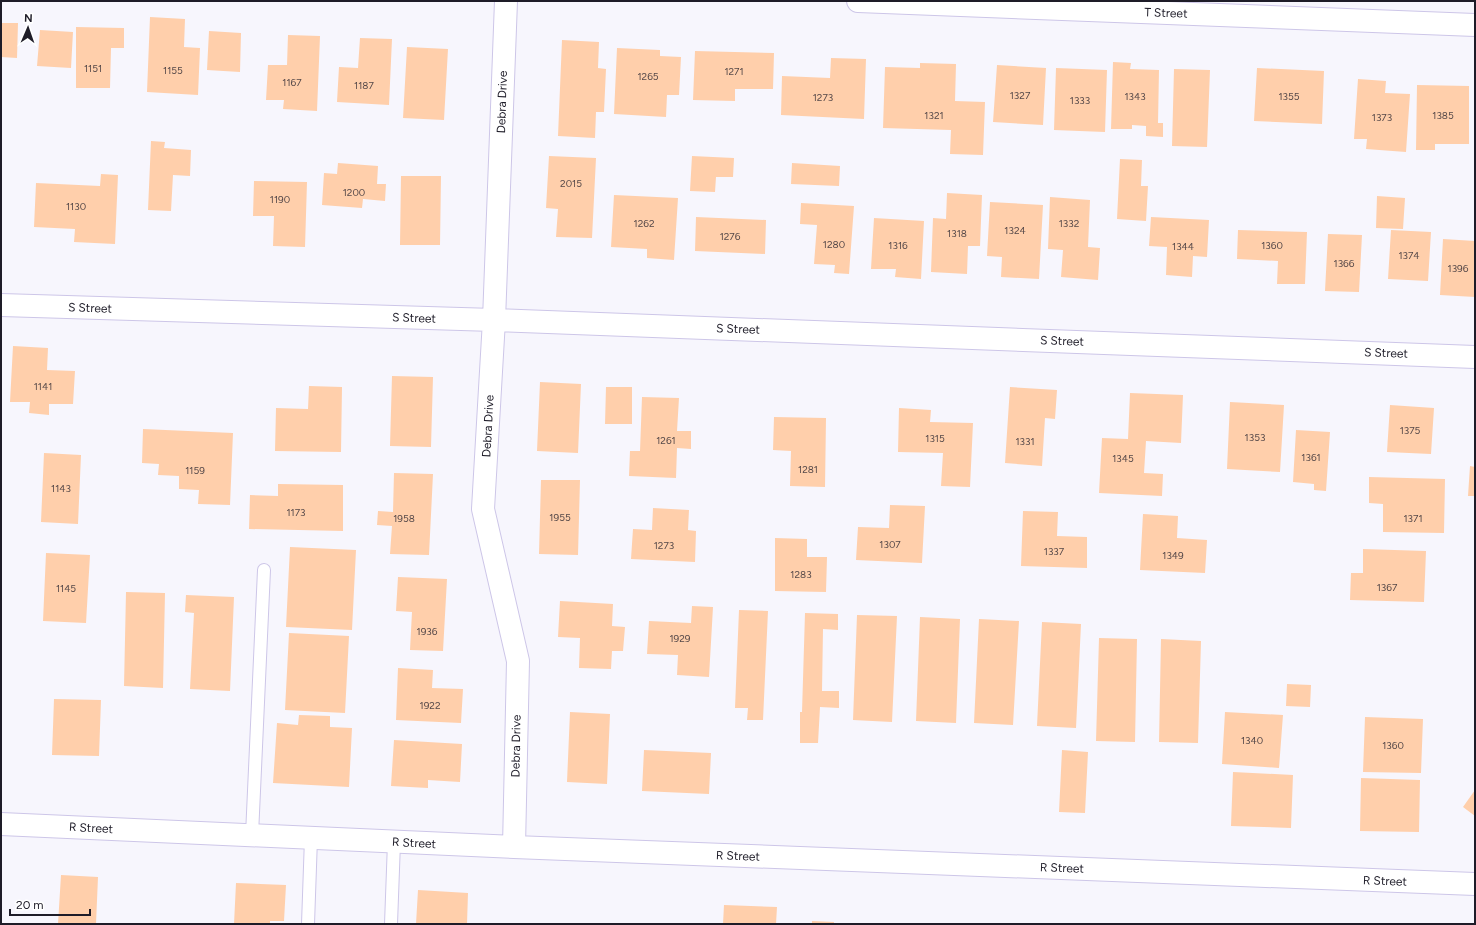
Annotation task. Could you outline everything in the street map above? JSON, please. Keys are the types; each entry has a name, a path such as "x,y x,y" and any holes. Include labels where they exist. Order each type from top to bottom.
{"street":[{"name":"Debra Drive","path":"506,1 494,320 483,509 518,661 514,847"},
{"name":"T Street","path":"858,1 1475,25"},
{"name":"S Street","path":"1,305 494,320 1475,357"},
{"name":"R Street","path":"1,830 252,835 514,847 1475,884"}],"lane":[{"path":"252,835 264,570"},
{"path":"308,924 311,838"},
{"path":"391,924 394,842"}],"building":[{"path":"150,17 185,19 184,47 200,48 198,95 147,92"},
{"path":"1,23 18,23 17,58 1,57"},
{"path":"76,27 124,28 124,48 111,48 110,88 76,88"},
{"path":"40,30 73,32 71,68 37,66"},
{"path":"209,31 241,33 240,72 207,70"},
{"path":"288,35 320,36 317,111 283,109 284,100 266,100 268,65 287,65"},
{"path":"360,38 392,39 389,105 337,102 339,67 358,68"},
{"path":"562,40 599,42 598,68 606,69 604,112 596,112 595,138 558,136"},
{"path":"407,47 448,49 444,120 403,118"},
{"path":"617,48 660,50 660,56 681,57 679,95 667,95 666,117 614,114"},
{"path":"695,51 774,53 773,89 735,89 735,101 693,100"},
{"path":"831,58 866,59 864,119 781,115 782,76 830,78"},
{"path":"1113,62 1131,63 1130,69 1159,70 1158,123 1163,123 1163,137 1146,136 1146,126 1132,125 1132,129 1111,129"},
{"path":"920,63 956,64 955,101 985,102 983,155 950,154 951,130 883,128 885,67 920,68"},
{"path":"997,65 1046,68 1043,125 993,122"},
{"path":"1056,68 1107,70 1105,132 1054,130"},
{"path":"1257,68 1324,71 1322,124 1254,121"},
{"path":"1174,69 1210,70 1207,147 1172,146"},
{"path":"1358,79 1386,81 1385,93 1410,94 1406,152 1366,149 1367,139 1354,139"},
{"path":"1417,85 1469,86 1469,144 1435,144 1435,150 1416,150"},
{"path":"151,141 165,142 164,148 191,150 190,176 173,175 171,211 148,210"},
{"path":"549,156 596,158 592,238 556,237 558,209 546,208"},
{"path":"692,156 734,158 733,177 716,177 715,192 690,191"},
{"path":"1120,159 1142,160 1141,186 1148,186 1146,221 1117,219"},
{"path":"338,163 378,166 377,184 386,184 385,201 363,199 362,208 322,205 324,173 337,174"},
{"path":"792,163 840,166 839,186 791,184"},
{"path":"101,174 118,175 115,244 74,242 75,229 34,227 36,183 100,186"},
{"path":"401,176 441,176 440,245 400,245"},
{"path":"254,181 307,182 305,247 273,246 274,216 253,216"},
{"path":"947,193 982,195 980,246 968,246 967,274 931,272 933,218 946,219"},
{"path":"614,195 678,198 674,260 647,258 647,249 611,247"},
{"path":"1377,196 1405,198 1403,229 1376,228"},
{"path":"1050,197 1090,200 1088,247 1100,248 1098,280 1061,277 1063,250 1048,249"},
{"path":"990,202 1043,205 1039,279 1001,277 1002,257 987,256"},
{"path":"801,203 854,206 849,274 834,273 835,265 814,264 817,225 800,224"},
{"path":"696,217 766,220 765,254 695,251"},
{"path":"1151,217 1209,220 1207,257 1193,256 1192,277 1166,275 1167,247 1149,246"},
{"path":"874,218 924,221 921,279 895,277 896,269 871,269"},
{"path":"1238,230 1307,232 1305,284 1277,284 1278,261 1237,259"},
{"path":"1391,230 1431,232 1428,281 1388,279"},
{"path":"1328,234 1362,235 1359,292 1325,291"},
{"path":"1443,239 1475,241 1475,297 1440,295"},
{"path":"13,346 48,348 47,370 75,371 73,404 49,404 49,415 29,413 30,402 10,402"},
{"path":"392,376 433,377 431,447 390,446"},
{"path":"540,382 581,384 578,453 537,451"},
{"path":"309,386 342,387 341,452 275,451 276,408 308,409"},
{"path":"606,387 632,387 632,424 605,424"},
{"path":"1010,387 1057,390 1055,419 1045,418 1042,466 1005,463"},
{"path":"1130,393 1183,395 1181,443 1146,441 1144,473 1163,474 1162,496 1099,493 1102,438 1128,439"},
{"path":"642,397 679,398 677,431 691,431 691,449 677,448 676,478 629,476 630,451 640,451"},
{"path":"1230,402 1284,405 1280,472 1227,469"},
{"path":"1390,405 1434,408 1431,454 1387,452"},
{"path":"899,408 931,410 930,422 973,423 970,487 941,486 943,453 898,452"},
{"path":"774,417 826,418 825,487 790,486 791,451 773,450"},
{"path":"143,429 233,433 230,505 198,504 199,490 179,489 179,476 158,475 159,464 142,463"},
{"path":"1296,430 1330,432 1326,491 1314,490 1314,484 1293,482"},
{"path":"44,453 81,455 78,524 41,522"},
{"path":"1470,466 1475,467 1475,496 1468,496"},
{"path":"394,473 433,474 429,555 390,554 392,526 377,525 378,511 393,512"},
{"path":"1369,477 1445,479 1444,533 1383,532 1383,504 1369,503"},
{"path":"541,480 580,480 578,555 539,554"},
{"path":"278,484 343,485 343,531 249,529 250,495 278,496"},
{"path":"890,505 925,506 922,563 856,560 858,527 889,528"},
{"path":"653,508 689,510 688,530 696,531 695,562 631,559 633,529 652,530"},
{"path":"1023,511 1058,512 1057,536 1087,537 1087,568 1021,566"},
{"path":"1143,514 1178,516 1177,538 1207,540 1205,573 1140,570"},
{"path":"775,538 807,539 807,557 827,557 826,592 775,591"},
{"path":"290,547 356,550 352,630 286,627"},
{"path":"1363,549 1426,551 1424,602 1350,600 1351,573 1363,573"},
{"path":"46,553 90,555 86,623 43,621"},
{"path":"398,577 447,579 443,651 410,650 412,612 396,611"},
{"path":"126,592 165,593 163,688 124,686"},
{"path":"186,595 234,597 230,691 190,689 194,613 185,612"},
{"path":"560,601 613,604 612,626 625,627 623,651 612,651 611,669 579,668 580,638 558,637"},
{"path":"692,606 713,607 709,677 677,675 678,655 647,654 649,621 691,623"},
{"path":"739,610 768,611 763,720 747,720 748,708 735,708"},
{"path":"805,613 838,614 838,630 823,629 822,691 839,691 839,708 820,707 818,743 800,743"},
{"path":"857,615 897,616 892,722 853,720"},
{"path":"920,617 960,619 956,723 916,721"},
{"path":"979,619 1019,621 1013,725 974,723"},
{"path":"1042,622 1081,624 1076,728 1037,726"},
{"path":"289,633 349,636 345,713 285,710"},
{"path":"1099,638 1137,639 1135,742 1096,741"},
{"path":"1161,639 1201,641 1198,743 1159,742"},
{"path":"398,668 433,670 432,688 463,689 461,723 396,720"},
{"path":"1287,684 1311,685 1310,707 1286,706"},
{"path":"54,699 101,700 99,756 52,755"},
{"path":"570,712 610,714 607,784 567,782"},
{"path":"1225,712 1283,715 1279,768 1222,764"},
{"path":"299,715 330,716 330,727 352,728 349,787 273,783 277,723 298,725"},
{"path":"1365,717 1423,719 1421,773 1363,772"},
{"path":"394,740 462,744 460,782 428,780 428,788 391,786"},
{"path":"644,750 711,753 709,794 642,791"},
{"path":"1062,750 1088,752 1085,813 1059,812"},
{"path":"1233,772 1293,775 1291,828 1231,826"},
{"path":"1361,778 1420,780 1419,832 1360,831"},
{"path":"1475,790 1475,816 1463,807"},
{"path":"61,875 98,877 96,924 58,924"},
{"path":"236,883 286,885 284,921 270,921 270,924 234,924"},
{"path":"418,890 468,893 467,924 416,924"},
{"path":"724,905 777,907 776,924 723,924"},
{"path":"812,921 834,922 834,924 812,924"}]}
